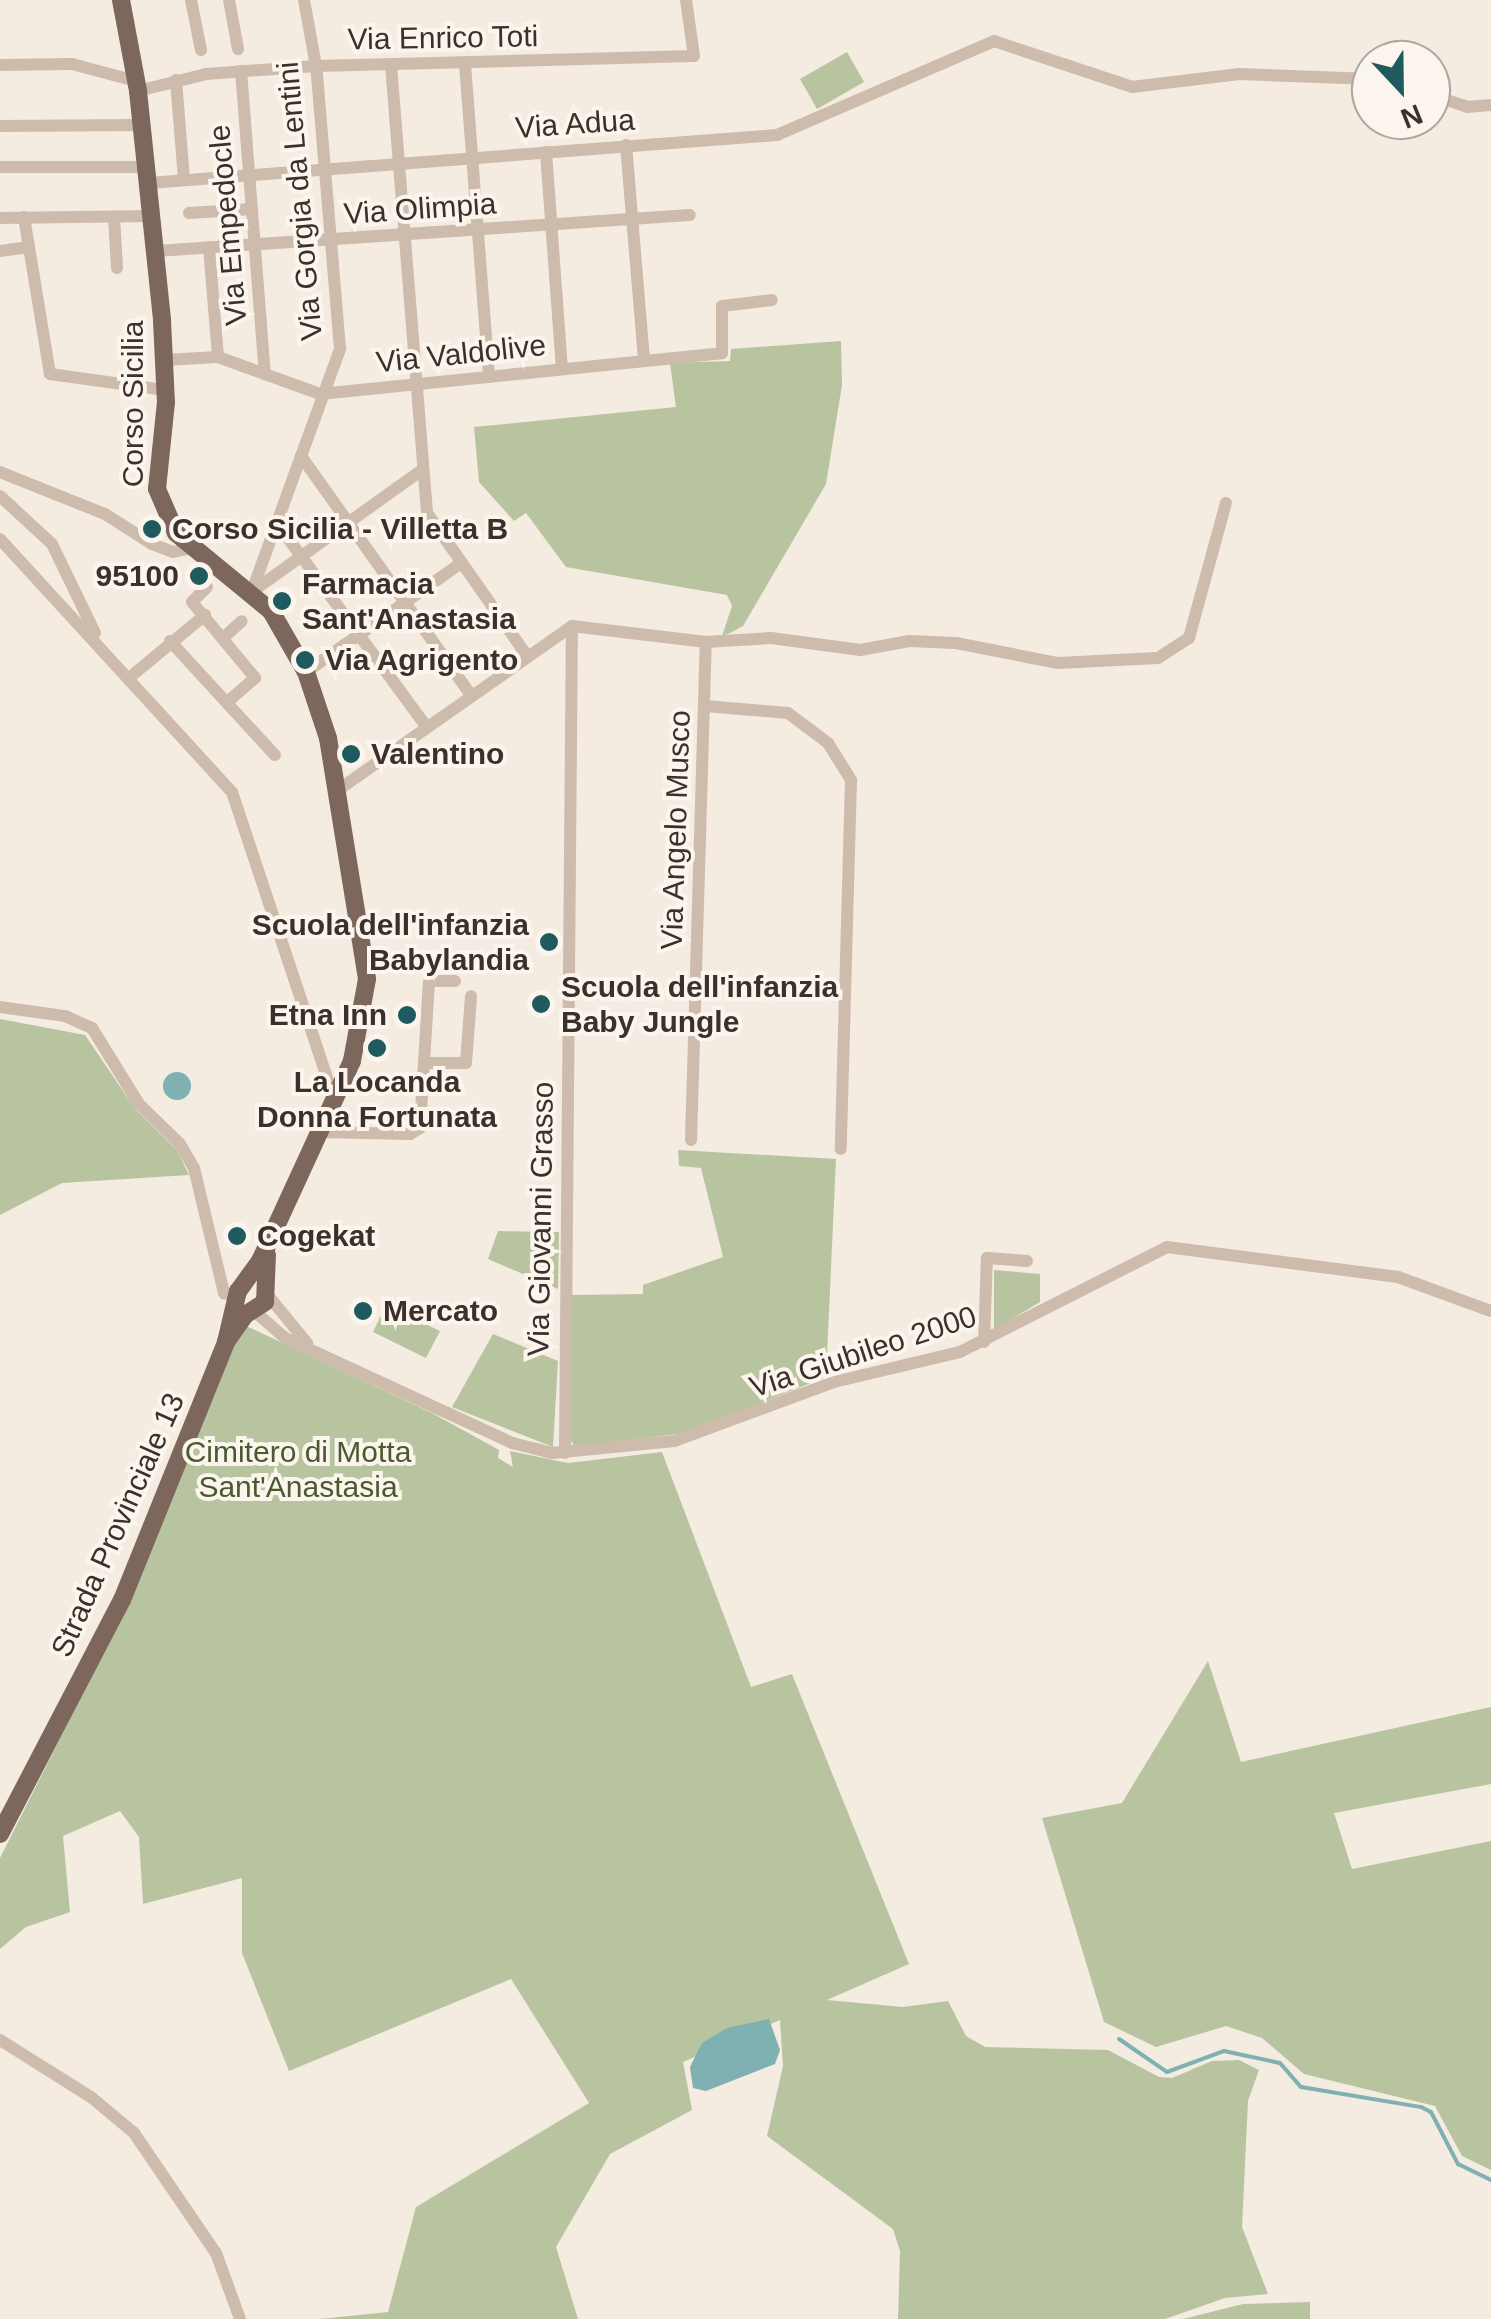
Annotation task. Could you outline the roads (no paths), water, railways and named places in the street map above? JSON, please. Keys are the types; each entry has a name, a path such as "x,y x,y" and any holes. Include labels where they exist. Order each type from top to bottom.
{"main road":[{"name":"Corso Sicilia","path":"121,0 137,86 156,252 166,390 158,489 168,519 192,548 252,591 306,672 338,790 367,993 361,1036 334,1099"},
{"path":"270,1240 265,1302 242,1299 334,1099"},
{"name":"Strada Provinciale 13","path":"0,1834 122,1600 242,1299"}],"street":[{"path":"191,0 201,50"},
{"path":"229,0 238,49"},
{"name":"Via Gorgia da Lentini","path":"252,591 279,526 320,394 340,349 316,66 304,0"},
{"name":"Via Enrico Toti","path":"137,86 316,66 694,56 686,0"},
{"name":"Via Adua","path":"0,167 184,180 777,134 823,120 863,93 984,44 1018,44 1132,87 1238,74 1351,77"},
{"path":"0,65 72,64 137,86"},
{"path":"465,64 489,376"},
{"path":"391,66 427,513 526,656"},
{"name":"Via Empedocle","path":"241,72 265,374"},
{"path":"176,80 184,180"},
{"path":"1451,102 1467,107 1491,104"},
{"path":"0,126 142,125"},
{"path":"626,144 644,358"},
{"path":"546,152 562,368"},
{"path":"189,212 252,209"},
{"name":"Via Olimpia","path":"156,252 255,242 690,215"},
{"path":"114,216 117,268"},
{"path":"0,218 152,216"},
{"path":"24,218 50,374 166,390"},
{"path":"0,251 29,247"},
{"path":"208,247 218,357"},
{"name":"Via Valdolive","path":"164,360 218,357 320,394 644,358 722,354 722,306 772,300"},
{"path":"301,456 471,695"},
{"path":"252,591 422,470"},
{"path":"0,472 104,514 152,544 173,552 192,548"},
{"path":"0,496 52,544 78,590 98,640"},
{"path":"338,790 572,626 706,642 771,638 860,650 909,641 956,643 1036,660 1102,665 1158,658 1190,638 1226,503"},
{"path":"279,526 426,726"},
{"path":"0,539 98,640 239,808 334,1099"},
{"path":"306,672 461,562"},
{"path":"207,587 192,602 255,678 227,702"},
{"path":"66,607 78,590"},
{"path":"129,678 205,615"},
{"path":"223,638 242,622"},
{"name":"Via Giovanni Grasso","path":"565,1453 572,626"},
{"path":"170,641 275,755"},
{"name":"Via Angelo Musco","path":"692,1140 706,642"},
{"path":"704,706 788,714 828,742 850,780 841,1149"},
{"path":"318,1132 410,1134 420,1128 428,1063 430,981 455,981"},
{"path":"428,1063 466,1063 472,996"},
{"path":"0,1007 66,1016 92,1028 138,1104 180,1144 194,1168 242,1299 217,1364"},
{"name":"Via Giubileo 2000","path":"242,1299 285,1338 309,1344 512,1444 565,1453 674,1441 834,1382 984,1342 1167,1246 1398,1277 1491,1311"},
{"path":"984,1342 987,1258 1026,1261"},
{"path":"265,1291 309,1344"},
{"path":"0,2040 91,2096 134,2133 216,2253 240,2319"}],"water":[{"path":"177,1072 187,1076 191,1086 187,1096 177,1100 167,1096 163,1086 167,1076"},
{"path":"769,2019 780,2050 775,2064 706,2091 693,2088 690,2067 702,2043 727,2028"}],"waterway":[{"path":"1119,2039 1167,2072 1224,2051 1280,2063 1301,2087 1421,2107 1431,2112 1458,2164 1491,2180"}],"place":[{"name":"Corso Sicilia - Villetta B","path":"152,529"},
{"name":"95100","path":"199,576"},
{"name":"Farmacia Sant'Anastasia","path":"282,601"},
{"name":"Via Agrigento","path":"305,660"},
{"name":"Valentino","path":"351,754"},
{"name":"Scuola dell'infanzia Babylandia","path":"549,942"},
{"name":"Scuola dell'infanzia Baby Jungle","path":"541,1004"},
{"name":"Etna Inn","path":"407,1015"},
{"name":"La Locanda Donna Fortunata","path":"377,1048"},
{"name":"Cogekat","path":"237,1236"},
{"name":"Mercato","path":"363,1311"}],"park label":[{"name":"Cimitero di Motta Sant'Anastasia","path":"298,1469"}]}
